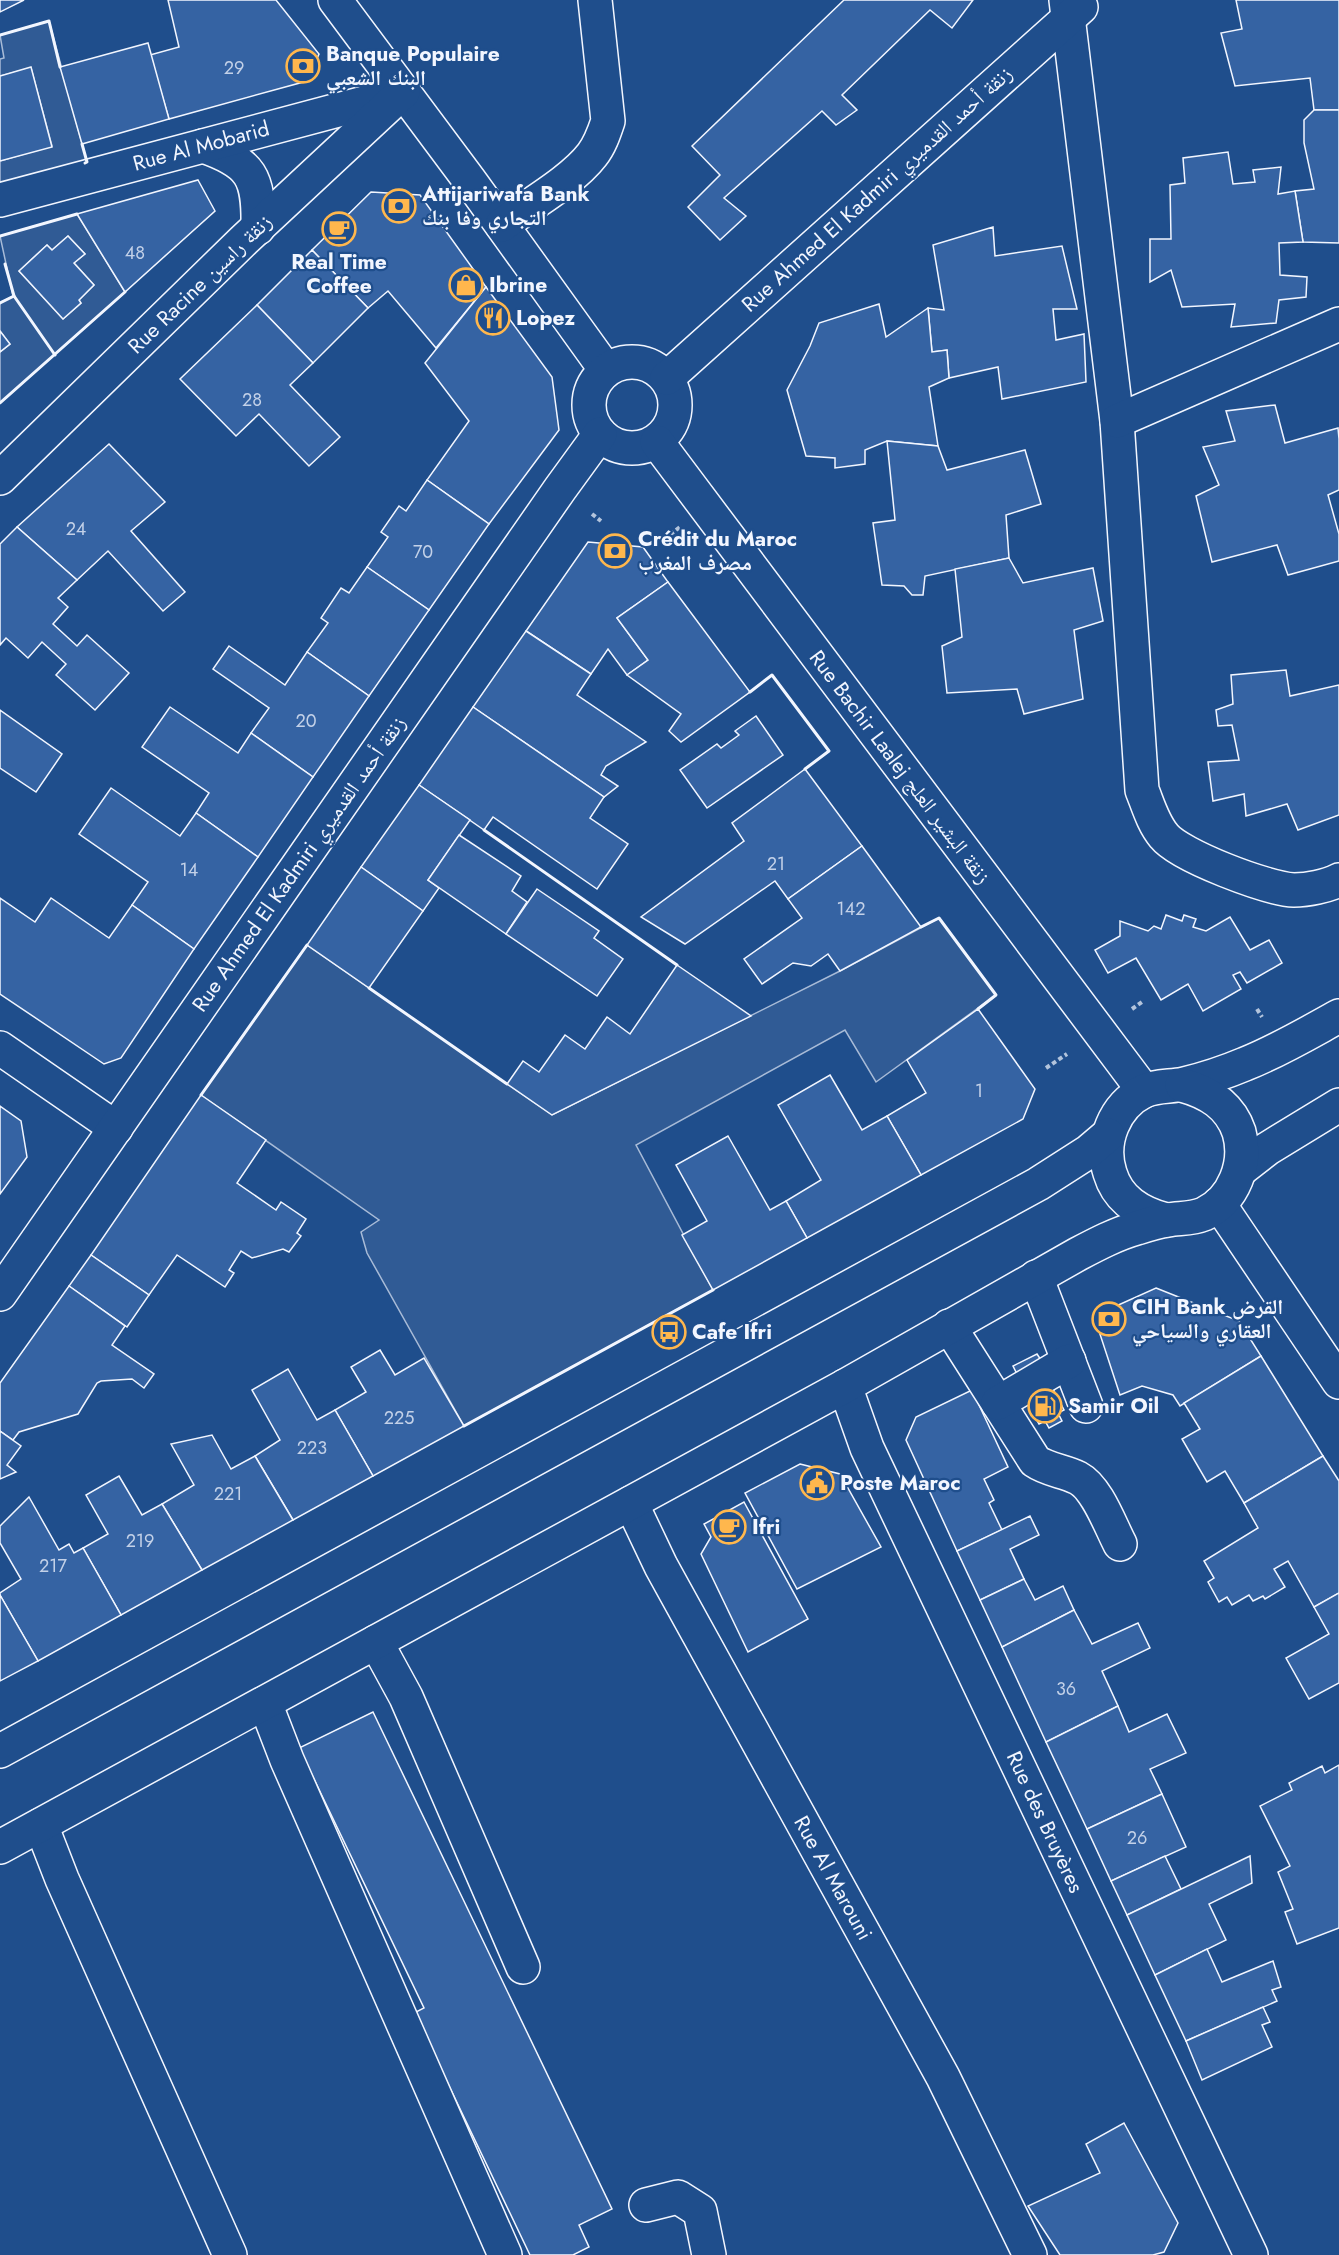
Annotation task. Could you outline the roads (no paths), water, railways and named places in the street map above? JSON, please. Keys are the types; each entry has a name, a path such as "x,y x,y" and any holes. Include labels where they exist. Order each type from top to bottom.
{"street":[{"path":"334,0 606,370"},
{"path":"501,225 578,171 593,154 602,138 608,121 595,0"},
{"path":"1074,6 1117,421 1142,790 1149,810 1164,837 1185,851 1249,879 1294,890 1331,884 1339,880"},
{"name":"Rue Ahmed El Kadmiri زنقة أحمد القدميري","path":"667,378 1074,6"},
{"name":"Rue Al Mobarid","path":"0,200 403,92"},
{"name":"Rue Racine زنقة راسين","path":"0,478 258,228 403,92"},
{"path":"203,146 233,158 241,164 253,180 258,196 258,228"},
{"path":"1117,421 1339,324"},
{"path":"624,362 645,363 657,369 667,378 676,403 674,416 669,428 657,442 636,448 622,448 600,434 592,422 588,408 590,393 596,380 606,370 624,362"},
{"name":"Rue Ahmed El Kadmiri زنقة أحمد القدميري","path":"0,1294 600,434"},
{"name":"Rue Bachir Laalej زنقة البشير العلج","path":"657,442 1144,1091"},
{"path":"1182,1085 1246,1064 1281,1048 1339,1016"},
{"path":"0,1048 116,1128"},
{"path":"0,1847 845,1386 1110,1237 1166,1220 1186,1219 1204,1214 1219,1204 1232,1188 1240,1170 1241,1142 1230,1114 1217,1100 1201,1090 1182,1085 1163,1085 1144,1091 1128,1102 1116,1117 1108,1135 1106,1154 1110,1173 1118,1191 1131,1205 1147,1215 1166,1220"},
{"path":"1240,1170 1267,1149 1339,1105"},
{"path":"0,1751 1038,1184 1088,1152 1108,1135"},
{"path":"1219,1204 1339,1382"},
{"path":"1036,1277 1086,1406"},
{"path":"950,1326 1035,1461 1042,1466 1087,1483 1094,1492 1119,1544"},
{"path":"998,1403 1069,1361"},
{"name":"Rue des Bruyères","path":"845,1386 867,1448 1251,2255"},
{"name":"Rue Al Marouni","path":"631,1503 661,1566 943,2077 1030,2255"},
{"path":"376,1642 406,1697 523,1967"},
{"path":"265,1703 287,1761 505,2255"},
{"path":"41,1825 62,1879 231,2255"},
{"path":"646,2205 678,2197 700,2211 709,2255"}],"place":[{"name":"Banque Populaire البنك الشعبي","path":"303,66"},
{"name":"Attijariwafa Bank التجاري وفا بنك","path":"399,206"},
{"name":"Real Time Coffee","path":"339,229"},
{"name":"Ibrine","path":"466,285"},
{"name":"Lopez","path":"493,318"},
{"name":"Crédit du Maroc مصرف المغرب","path":"615,551"},
{"name":"CIH Bank القرض العقاري والسياحي","path":"1109,1319"},
{"name":"Cafe Ifri","path":"669,1332"},
{"name":"Samir Oil","path":"1045,1406"},
{"name":"Poste Maroc","path":"817,1483"},
{"name":"Ifri","path":"729,1527"}]}
